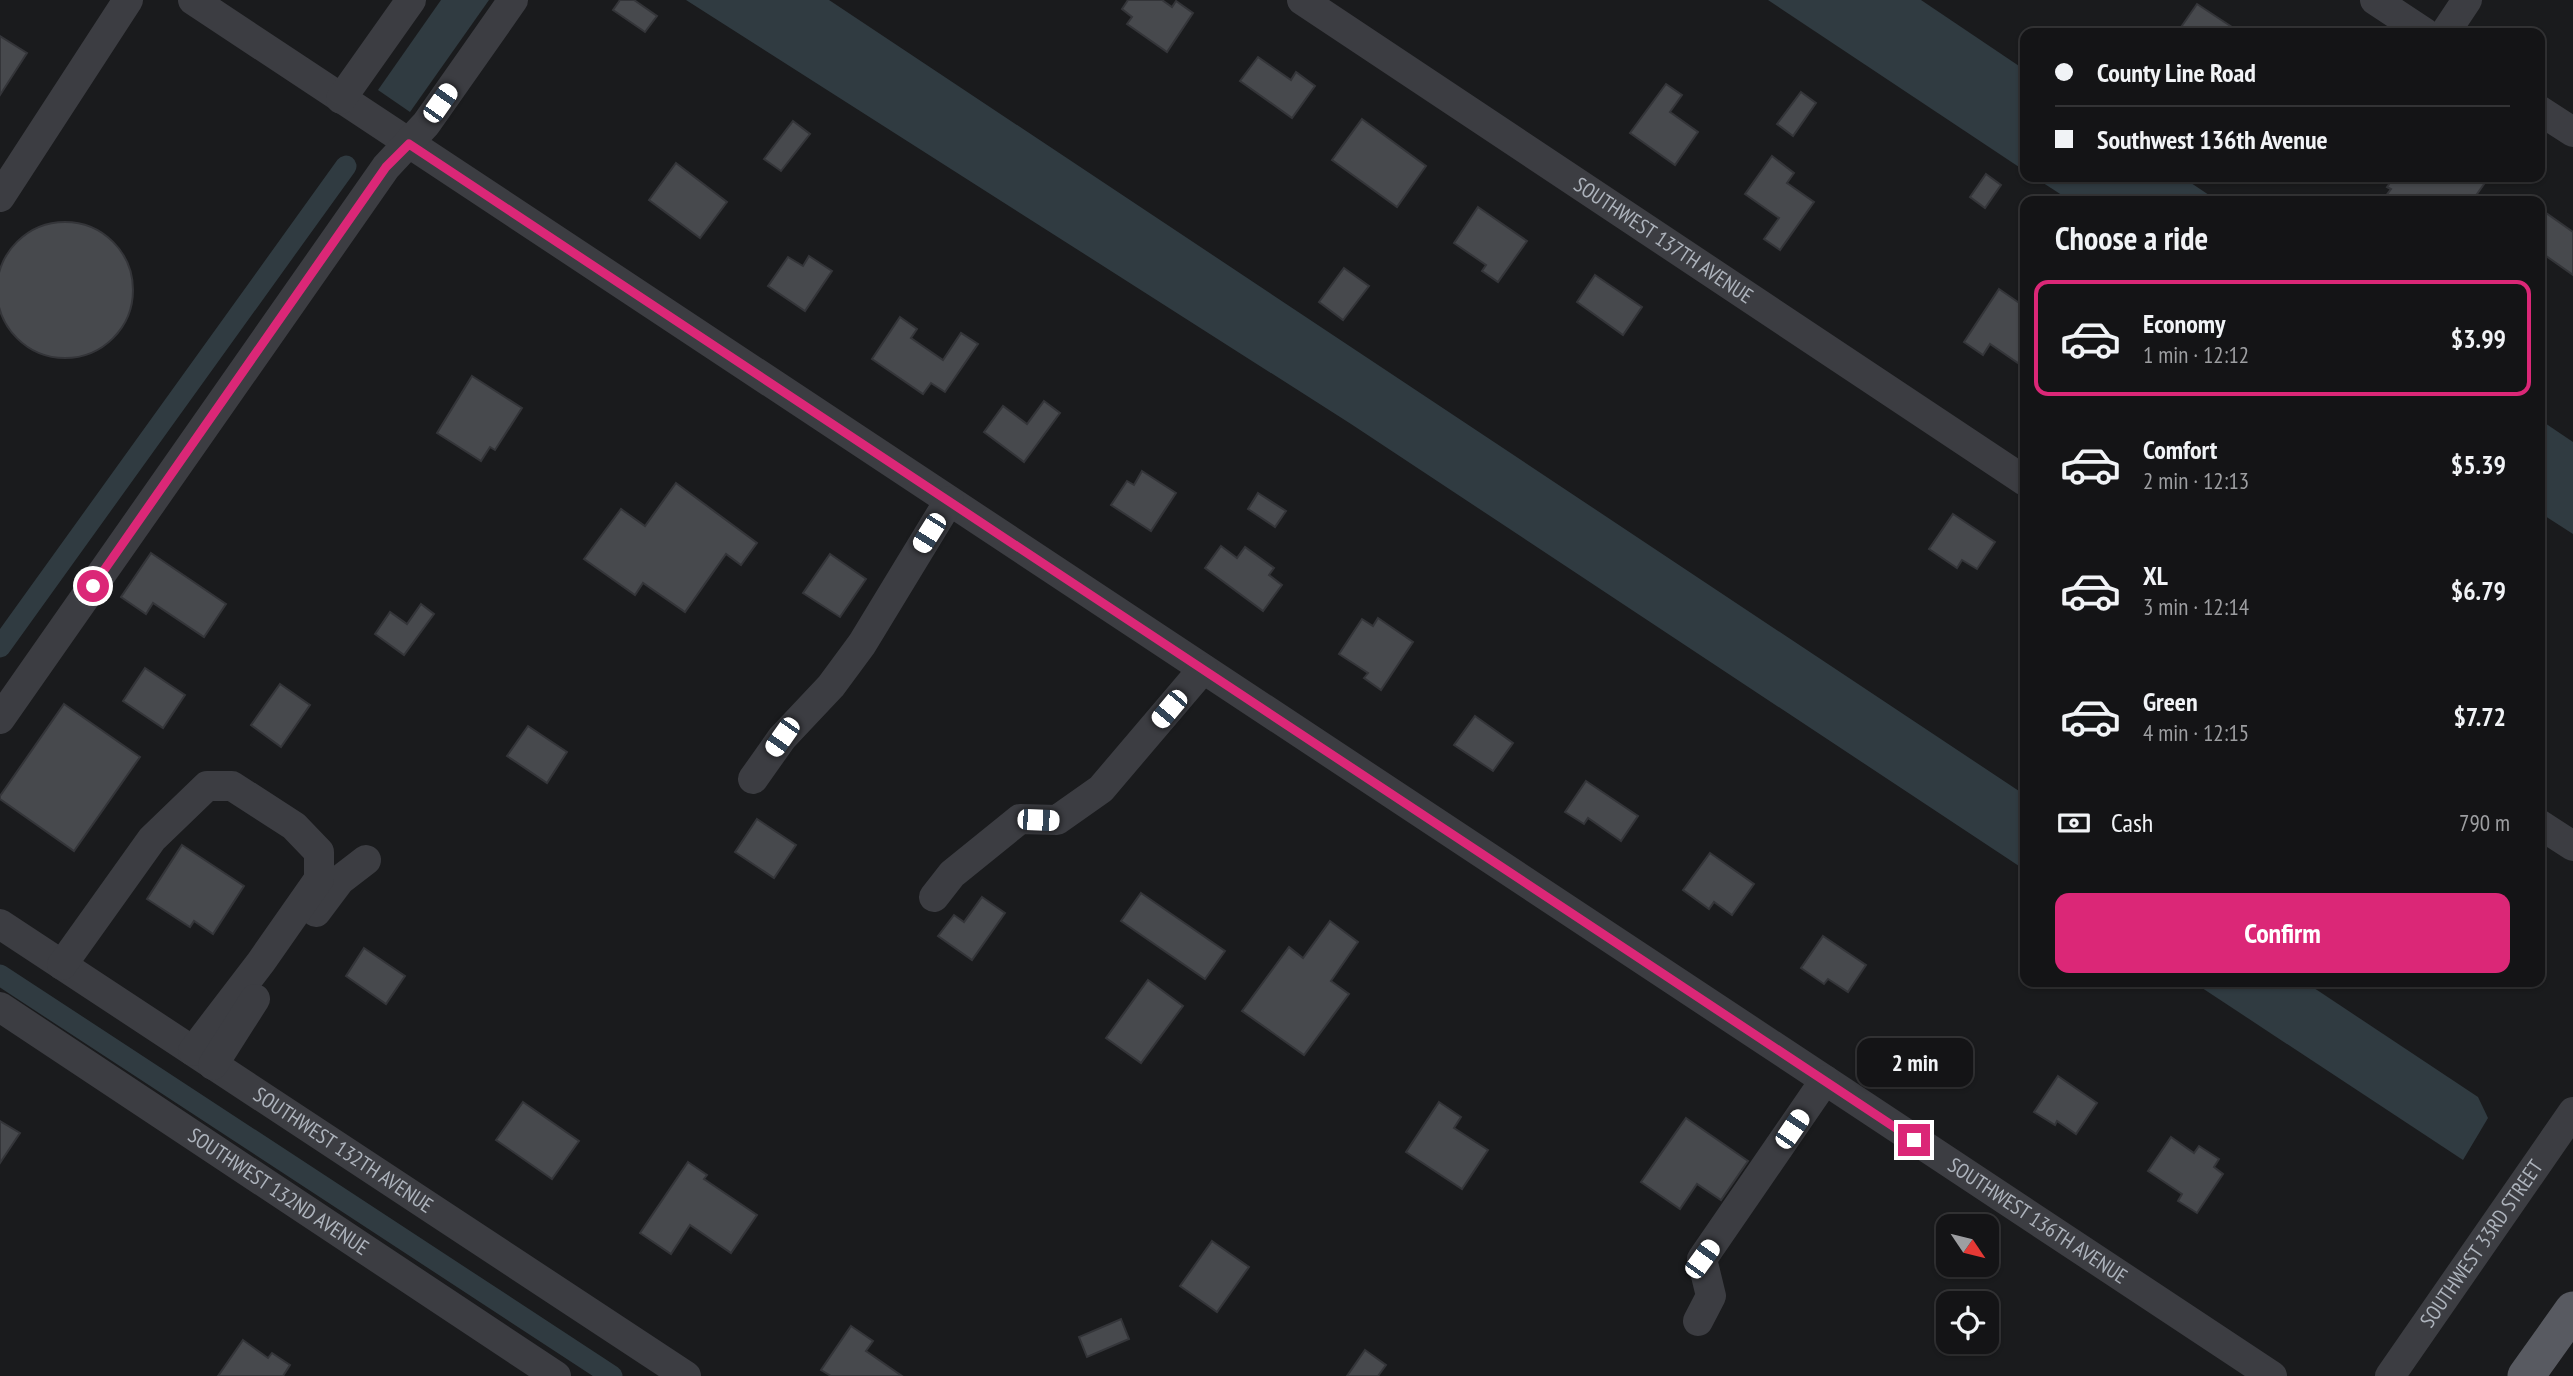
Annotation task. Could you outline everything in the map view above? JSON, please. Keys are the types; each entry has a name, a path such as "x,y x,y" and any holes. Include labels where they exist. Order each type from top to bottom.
{"main road":[{"path":"2526,1376 2573,1310"}],"street":[{"path":"0,197 128,0"},
{"name":"SOUTHWEST 136TH AVENUE","path":"192,0 2272,1376"},
{"path":"341,99 411,0"},
{"path":"0,719 386,167 426,124 513,0"},
{"name":"SOUTHWEST 137TH AVENUE","path":"1302,0 2020,478"},
{"path":"2375,0 2417,28"},
{"path":"2448,28 2467,0"},
{"path":"2545,114 2573,132"},
{"path":"753,779 782,737 831,686 862,644 949,501"},
{"path":"934,897 952,874 1020,819 1057,820 1101,789 1203,669"},
{"path":"62,965 152,839 207,786 232,786 294,826 319,852 319,878 261,962 203,1058"},
{"path":"2545,828 2573,846"},
{"path":"203,1058 325,897 352,869 366,860"},
{"name":"SOUTHWEST 132TH AVENUE","path":"0,924 686,1376"},
{"name":"SOUTHWEST 132ND AVENUE","path":"0,1007 556,1376"},
{"path":"1698,1321 1711,1296 1702,1259 1825,1080"},
{"name":"SOUTHWEST 33RD STREET","path":"2390,1376 2573,1112"}],"shaded area":[{"path":"441,0 489,0 410,112 378,90"},
{"path":"686,0 829,0 2020,792 2020,867 1351,424"},
{"path":"1768,0 1921,0 2020,67 2020,168"},
{"path":"2042,182 2190,182 2210,196 2063,196"},
{"path":"2545,423 2573,442 2573,534 2545,516"},
{"path":"2201,987 2313,987 2478,1097 2488,1118 2463,1160"}],"building":[{"path":"620,0 634,0 657,16 645,32 613,10"},
{"path":"1128,0 1162,0 1172,7 1176,1 1193,13 1167,52 1127,24 1132,17 1122,9"},
{"path":"2197,4 2233,28 2180,28"},
{"path":"0,36 27,53 0,95"},
{"path":"1258,57 1291,80 1296,72 1315,86 1292,118 1240,81"},
{"path":"1666,84 1682,95 1670,112 1698,132 1675,165 1630,133"},
{"path":"1801,92 1816,103 1793,136 1777,124"},
{"path":"1362,119 1426,166 1397,207 1332,160"},
{"path":"793,121 810,134 781,171 764,159"},
{"path":"1772,156 1794,173 1787,183 1814,202 1780,250 1764,239 1779,218 1745,194"},
{"path":"676,163 727,202 700,238 649,200"},
{"path":"1986,174 2001,185 1985,208 1970,197"},
{"path":"2390,182 2485,182 2476,196 2386,196 2391,189 2387,187"},
{"path":"1478,207 1527,241 1498,282 1482,271 1486,265 1454,243"},
{"path":"2545,212 2573,232 2573,275 2545,255"},
{"path":"52,223 78,223 103,233 122,252 132,277 132,303 122,328 103,347 78,357 52,357 27,347 8,328 -1,306 -1,274 8,252 27,233"},
{"path":"809,256 832,271 805,311 768,286 788,257 803,266"},
{"path":"1344,268 1369,286 1343,320 1319,302"},
{"path":"1595,275 1642,307 1623,335 1577,302"},
{"path":"1999,289 2020,304 2018,363 1990,344 1983,355 1964,342"},
{"path":"900,317 917,329 911,338 943,360 961,333 978,344 945,392 931,383 923,394 872,359"},
{"path":"472,376 522,408 495,450 490,447 481,461 437,433"},
{"path":"1044,401 1060,413 1024,462 984,432 1003,406 1027,424"},
{"path":"1142,471 1176,493 1151,531 1111,505 1127,481 1134,485"},
{"path":"676,483 757,543 741,565 726,554 685,612 643,583 635,595 584,559 621,509 645,526"},
{"path":"1258,493 1286,511 1275,527 1248,509"},
{"path":"1953,514 1995,542 1977,569 1962,560 1957,568 1929,549"},
{"path":"1221,546 1237,558 1245,547 1274,568 1269,575 1282,585 1263,611 1205,568"},
{"path":"151,553 226,604 204,637 153,603 146,614 121,597"},
{"path":"830,554 866,579 840,617 803,593"},
{"path":"421,604 434,614 404,655 375,634 390,612 407,624"},
{"path":"1378,618 1413,642 1381,690 1364,678 1368,673 1339,654 1362,619 1373,626"},
{"path":"145,668 185,695 163,728 123,701"},
{"path":"280,684 310,705 281,747 251,725"},
{"path":"64,704 140,757 74,851 0,799"},
{"path":"1475,716 1513,743 1493,771 1454,745"},
{"path":"528,726 567,752 547,783 507,756"},
{"path":"1586,781 1638,816 1621,841 1588,818 1584,824 1565,812"},
{"path":"757,819 796,845 774,878 735,852"},
{"path":"182,845 244,886 213,934 194,921 190,927 147,899"},
{"path":"1710,853 1754,884 1732,915 1714,902 1709,909 1683,890"},
{"path":"1141,893 1225,951 1205,979 1121,921"},
{"path":"982,897 1005,913 972,960 938,936 954,915 964,922"},
{"path":"1330,921 1358,942 1331,981 1349,994 1304,1055 1242,1011 1289,947 1303,958"},
{"path":"1823,936 1866,965 1848,992 1828,979 1824,984 1801,968"},
{"path":"364,948 405,976 386,1004 346,976"},
{"path":"1148,980 1183,1006 1141,1063 1106,1038"},
{"path":"2058,1076 2097,1103 2076,1134 2057,1121 2055,1125 2034,1112"},
{"path":"523,1102 579,1141 552,1179 496,1140"},
{"path":"1439,1102 1461,1117 1454,1128 1488,1150 1462,1189 1406,1152"},
{"path":"1686,1118 1748,1161 1721,1200 1697,1184 1680,1209 1641,1182"},
{"path":"0,1121 20,1133 0,1163"},
{"path":"2171,1137 2194,1153 2199,1146 2219,1159 2214,1167 2223,1174 2197,1213 2178,1201 2182,1194 2148,1171"},
{"path":"688,1162 707,1175 704,1179 757,1215 731,1253 690,1225 671,1254 640,1233"},
{"path":"1212,1241 1249,1267 1217,1312 1180,1286"},
{"path":"1121,1319 1129,1339 1087,1357 1079,1337"},
{"path":"851,1326 873,1341 866,1351 902,1376 831,1376 821,1370"},
{"path":"243,1340 268,1358 272,1353 290,1365 283,1376 218,1376"},
{"path":"1365,1350 1386,1365 1378,1376 1347,1376"}],"waterway":[{"path":"0,647 346,166"},
{"path":"0,975 612,1376"}],"route":[{"path":"93,586 386,167 409,144 1914,1140"}]}
